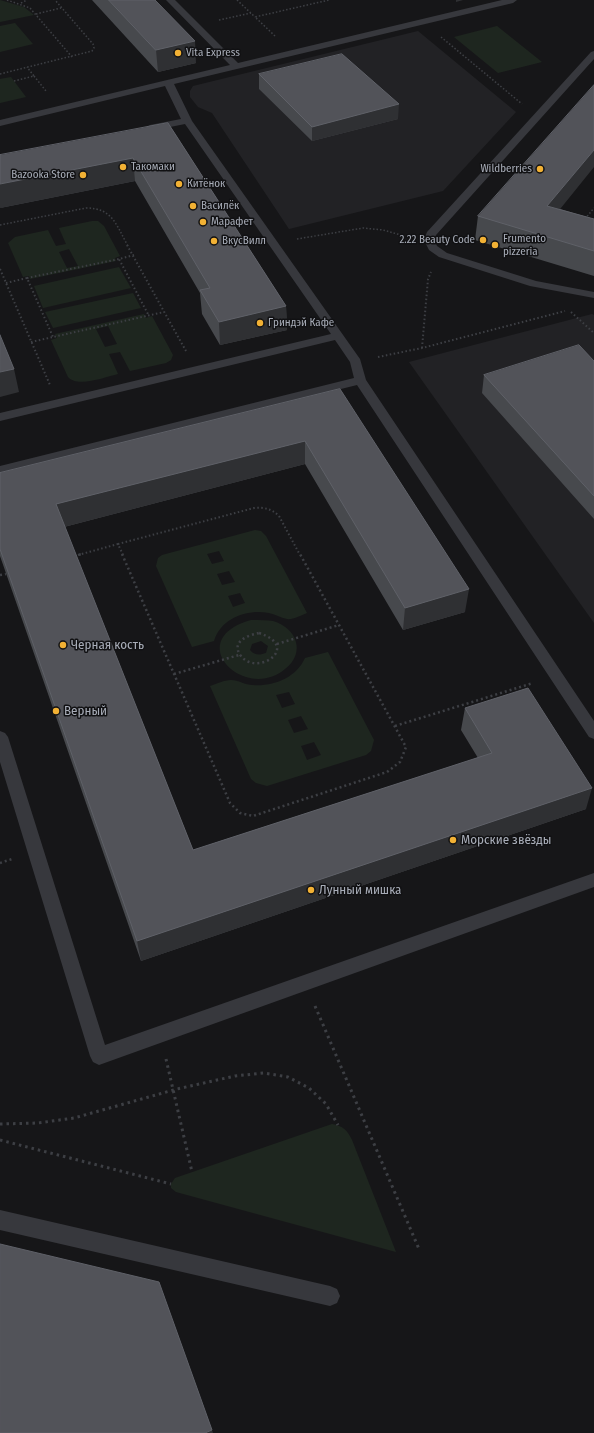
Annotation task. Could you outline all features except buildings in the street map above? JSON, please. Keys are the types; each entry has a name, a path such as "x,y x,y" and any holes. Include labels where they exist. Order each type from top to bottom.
{"lane":[{"path":"170,0 236,66"},
{"path":"0,123 513,0"},
{"path":"594,54 431,234 429,240 430,244 436,251 443,255 534,284 594,295"},
{"path":"168,82 187,121 356,362 360,380 594,733"},
{"path":"140,130 187,121"},
{"path":"0,417 338,336"},
{"path":"0,470 360,380"},
{"path":"0,738 99,1056 594,880"},
{"path":"0,1220 330,1296"}],"path":[{"path":"7,0 30,8 73,57"},
{"path":"20,4 27,0"},
{"path":"0,74 89,53 94,48 93,44 54,0"},
{"path":"237,0 293,52"},
{"path":"255,17 329,0"},
{"path":"36,14 62,8"},
{"path":"196,26 251,13"},
{"path":"422,22 538,116"},
{"path":"14,81 34,76 27,67"},
{"path":"0,225 86,208 102,209 107,212 112,217 134,256 196,370"},
{"path":"589,221 585,220 594,208"},
{"path":"294,239 363,228 383,230 429,240"},
{"path":"422,348 428,279 436,251"},
{"path":"6,283 134,256"},
{"path":"118,259 149,316"},
{"path":"0,269 58,403"},
{"path":"27,278 53,337"},
{"path":"356,362 422,348 568,310 594,333"},
{"path":"31,342 164,312"},
{"path":"71,556 254,508 268,508 274,511 279,516 406,747 402,760 396,767 387,772 253,816 244,815 234,810 118,544"},
{"path":"0,575 6,574"},
{"path":"278,644 339,625"},
{"path":"251,634 267,634 274,638 278,644 278,650 275,656 269,661 261,664 244,660 239,655 237,649 239,642 244,637 251,634"},
{"path":"174,674 239,655"},
{"path":"395,726 556,676"},
{"path":"305,983 419,1249"},
{"path":"160,1035 174,1089 192,1172"},
{"path":"0,1124 29,1124 66,1119 101,1111 174,1089 244,1074 265,1072 298,1081 317,1094 333,1113 338,1125"},
{"path":"0,1140 171,1184"}],"shaded area":[{"path":"0,0 24,7 34,15 0,22"},
{"path":"15,23 33,44 0,52 0,26"},
{"path":"497,26 542,62 498,73 454,37"},
{"path":"418,31 516,112 443,191 289,229 212,113 198,107 190,97 190,91 193,86"},
{"path":"11,77 26,97 0,103 0,79"},
{"path":"98,221 104,226 120,256 115,258 116,261 30,279 29,276 23,277 8,243 15,237 48,230 56,246 66,244 59,228","holes":["69,249 78,266 67,268 59,252"]},
{"path":"119,267 131,288 43,308 34,286"},
{"path":"133,293 141,308 53,328 45,312"},
{"path":"144,314 146,318 152,316 173,355 171,360 166,363 130,371 120,352 109,354 118,374 92,381 78,382 68,377 51,340 57,338 55,334","holes":["108,326 117,344 105,347 96,329"]},
{"path":"592,314 594,315 594,623 409,362"},
{"path":"255,530 261,531 266,536 307,613 289,619 274,614 261,612 244,614 222,626 214,641 192,647 156,566 158,558 162,555","holes":["219,551 224,561 212,564 207,554","229,571 235,582 222,585 217,574","240,593 245,603 233,607 228,596"]},
{"path":"251,620 273,621 281,624 293,635 297,649 295,656 285,669 269,677 253,678 238,674 227,665 220,653 221,641 231,629","holes":["261,641 268,646 266,653 262,654 256,654 250,650 252,644"]},
{"path":"328,652 374,740 371,751 366,755 267,786 256,783 251,779 210,686 223,681 231,680 252,685 276,683 290,676 296,671 305,658","holes":["289,692 295,704 282,708 276,695","301,716 308,729 294,733 288,720","314,742 321,755 307,760 301,746"]},
{"path":"332,1124 344,1129 352,1140 396,1252 176,1192 171,1188 171,1184 175,1178"}],"place":[{"name":"Vita Express","path":"178,53"},
{"name":"Такомаки","path":"123,167"},
{"name":"Wildberries","path":"540,169"},
{"name":"Bazooka Store","path":"83,175"},
{"name":"Китёнок","path":"179,184"},
{"name":"Василёк","path":"193,206"},
{"name":"Марафет","path":"203,222"},
{"name":"2.22 Beauty Code","path":"483,240"},
{"name":"ВкусВилл","path":"214,241"},
{"name":"Frumento pizzeria","path":"495,245"},
{"name":"Гриндэй Кафе","path":"260,323"},
{"name":"Черная кость","path":"63,645"},
{"name":"Верный","path":"56,711"},
{"name":"Морские звёзды","path":"453,840"},
{"name":"Лунный мишка","path":"311,890"}]}
